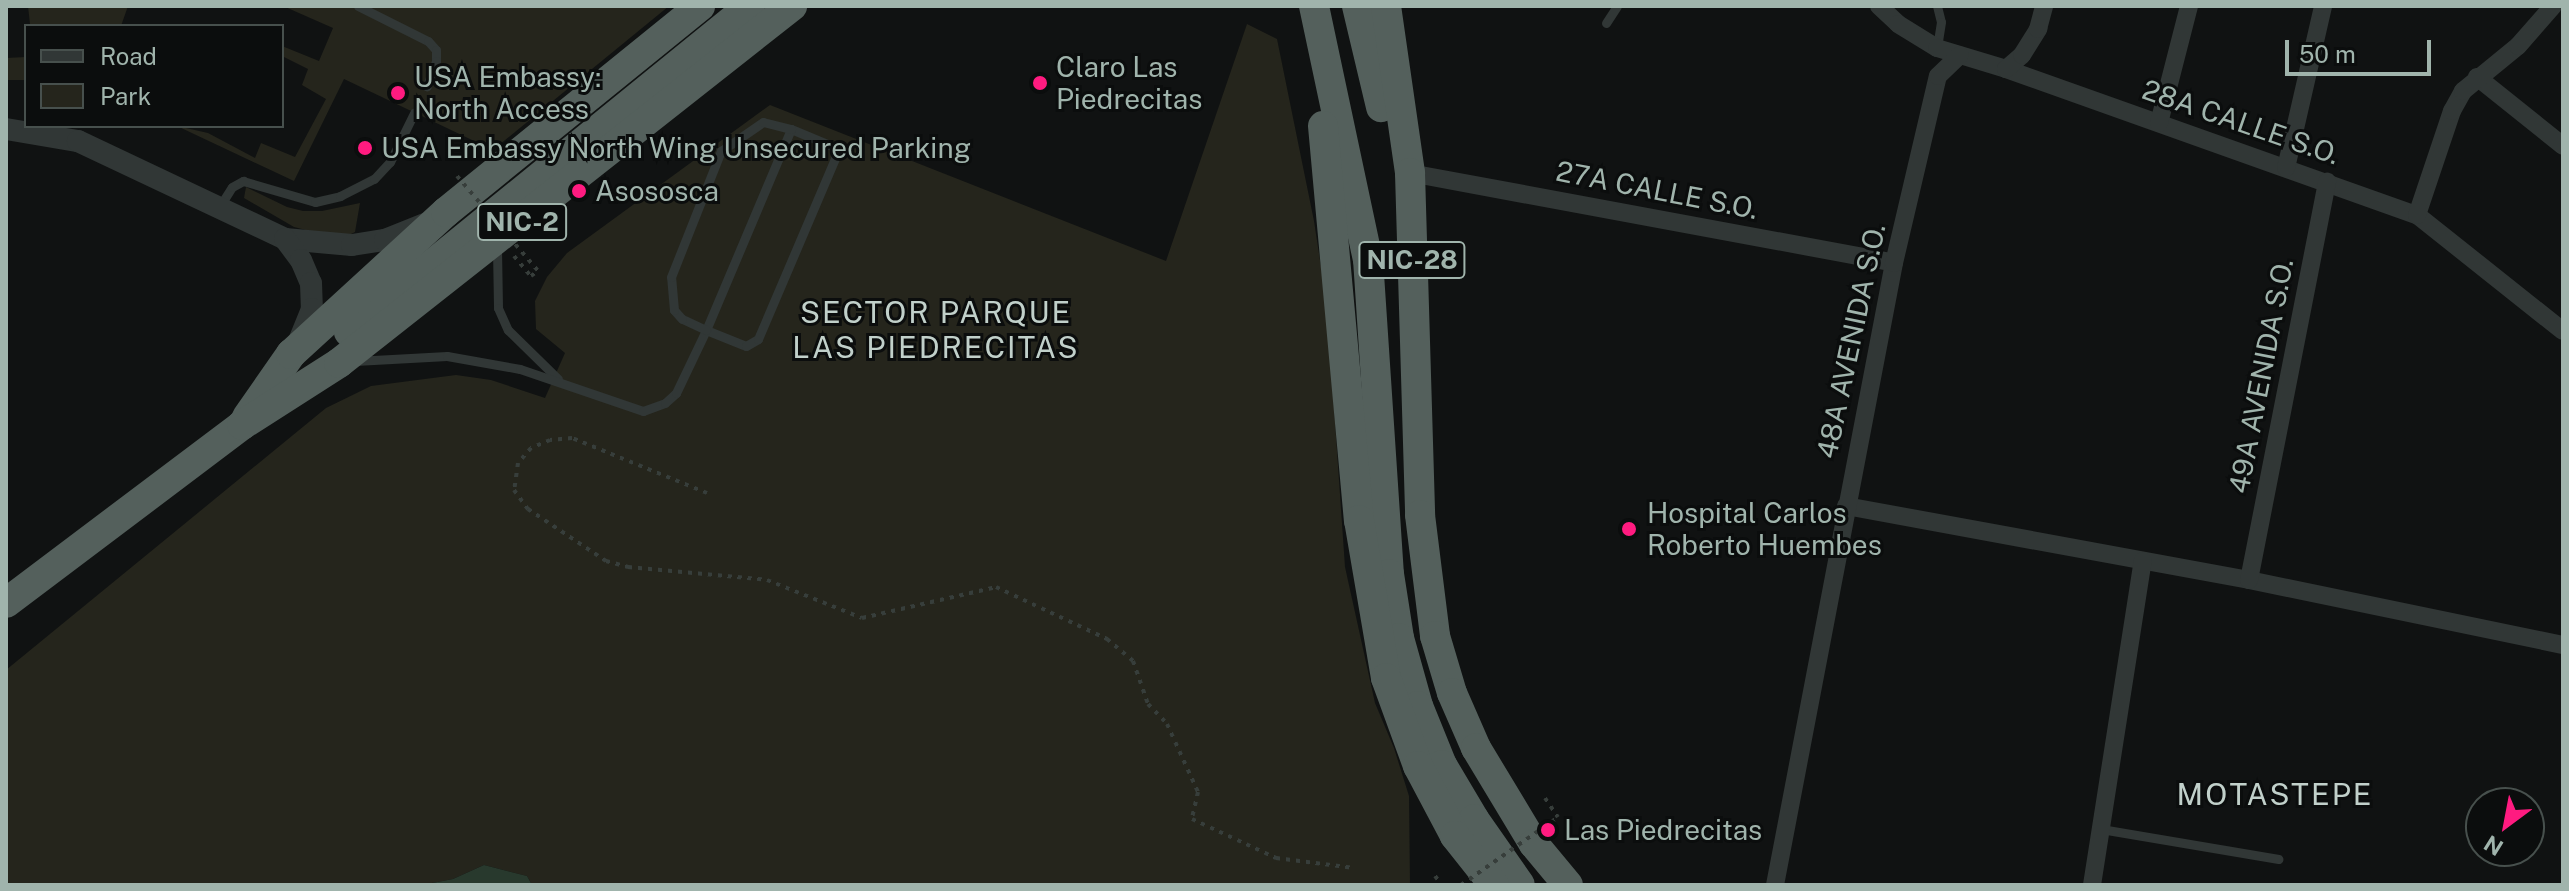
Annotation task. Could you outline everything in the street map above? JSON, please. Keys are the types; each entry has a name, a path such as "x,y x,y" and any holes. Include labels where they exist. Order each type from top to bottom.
{"highway":[{"name":"NIC-2","path":"242,425 291,354 446,212 700,6"},
{"path":"242,425 385,301 750,6"},
{"name":"NIC-2","path":"6,603 242,425 339,363 498,241 792,6"},
{"path":"1303,6 1321,112 1359,520 1386,678 1418,766 1455,836 1494,885"},
{"name":"NIC-28","path":"1314,6 1368,259 1389,574 1399,638 1418,706 1442,765 1474,819 1520,885"},
{"path":"1357,6 1375,72 1385,130 1420,515"},
{"name":"NIC-28","path":"1386,6 1410,173 1420,515 1435,636 1452,693 1476,748 1515,816 1568,885"},
{"path":"1474,819 1513,846 1543,885"}],"street":[{"name":"28A CALLE S.O.","path":"1879,6 1898,24 1937,48 2006,69 2417,215 2563,331"},
{"path":"2006,69 2022,55 2038,29 2044,6"},
{"path":"2159,123 2189,6"},
{"path":"2286,168 2323,6"},
{"path":"2417,215 2452,111 2477,77 2518,46 2549,7"},
{"name":"48A AVENIDA S.O.","path":"1775,885 1894,263 1938,76 1960,55"},
{"path":"2477,77 2563,146"},
{"path":"6,129 44,129 78,141 122,159 285,239 352,245 385,240 416,229 446,212"},
{"name":"27A CALLE S.O.","path":"1410,173 1894,263"},
{"name":"49A AVENIDA S.O.","path":"2249,580 2327,182"},
{"path":"285,239 301,260 311,296 305,333 291,354"},
{"path":"1846,506 2249,580 2563,645"},
{"path":"2092,885 2143,561"}],"lane":[{"path":"358,6 428,41 436,50 436,61 427,86"},
{"path":"1606,23 1617,6"},
{"path":"1937,6 1941,22 1937,48"},
{"path":"220,206 232,187 243,181 315,202 340,196 374,179 390,162 414,113"},
{"path":"763,122 791,129 836,147 841,152 758,339 746,346 706,330 682,319 674,310 671,277 721,151 763,122"},
{"path":"339,363 447,356 520,369 643,411 665,403 676,393 706,330 791,129"},
{"path":"498,241 498,308 508,330 560,381"},
{"path":"2101,829 2278,859"}],"path":[{"path":"457,176 538,271 531,276"},
{"path":"707,493 572,438 550,440 531,448 518,463 514,490 528,509 606,561 628,567 767,580 862,618 996,587 1107,639 1133,661 1148,704 1167,724 1198,792 1192,819 1276,858 1354,868"},
{"path":"1461,885 1558,817 1545,798"},
{"path":"1435,876 1442,885"}],"green space":[{"path":"28,6 128,6 122,24 30,24"},
{"path":"283,6 669,6 493,150 344,79 294,181 181,128 208,133 255,158 261,143 295,157 326,99 302,85 308,69 284,57 284,47 319,61 333,28"},
{"path":"1247,24 1277,39 1314,221 1327,306 1345,567 1375,703 1409,796 1410,885 532,885 527,876 484,865 453,879 422,885 6,885 6,670 326,408 371,386 456,375 491,380 545,398 565,353 536,329 535,301 547,277 567,253 770,105 1166,261"},
{"path":"24,57 24,80 6,80 6,58"},
{"path":"246,187 287,207 303,211 322,211 360,203 355,232 341,239 294,227 244,198"}],"shaded area":[{"path":"484,865 527,876 532,885 422,885 453,879"}],"place":[{"name":"Claro Las Piedrecitas","path":"1040,83"},
{"name":"USA Embassy: North Access","path":"398,93"},
{"name":"USA Embassy North Wing Unsecured Parking","path":"365,148"},
{"name":"Asososca","path":"579,191"},
{"name":"Hospital Carlos Roberto Huembes","path":"1629,529"},
{"name":"Las Piedrecitas","path":"1548,830"}],"district":[{"name":"SECTOR PARQUE LAS PIEDRECITAS","path":"936,329"},
{"name":"MOTASTEPE","path":"2275,794"}]}
